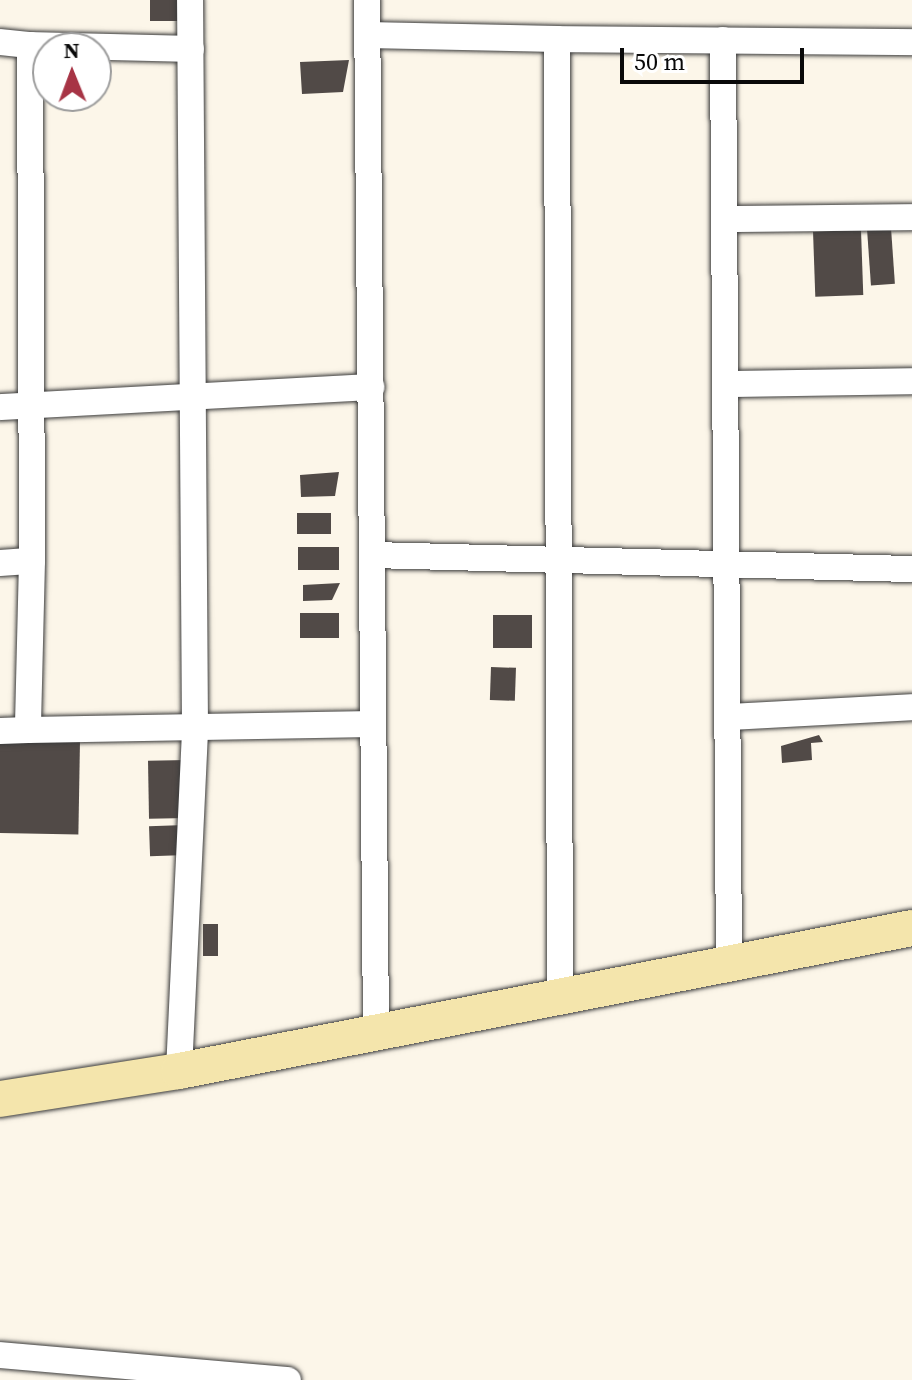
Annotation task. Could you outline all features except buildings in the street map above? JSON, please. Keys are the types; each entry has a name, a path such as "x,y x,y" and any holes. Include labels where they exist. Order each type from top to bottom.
{"street":[{"path":"179,1071 195,727 190,0"},
{"path":"367,0 376,1033"},
{"path":"368,35 912,42"},
{"path":"557,39 556,564 560,998"},
{"path":"723,40 730,384 725,562 729,717 729,965"},
{"path":"0,42 191,49"},
{"path":"28,730 32,561 30,45"},
{"path":"727,219 912,217"},
{"path":"730,384 912,381"},
{"path":"0,407 193,393 371,387"},
{"path":"372,555 556,564 725,562 912,569"},
{"path":"0,563 32,561"},
{"path":"729,717 912,707"},
{"path":"0,731 373,724"},
{"path":"0,1099 179,1071 912,928"},
{"path":"0,1355 288,1380"}]}
